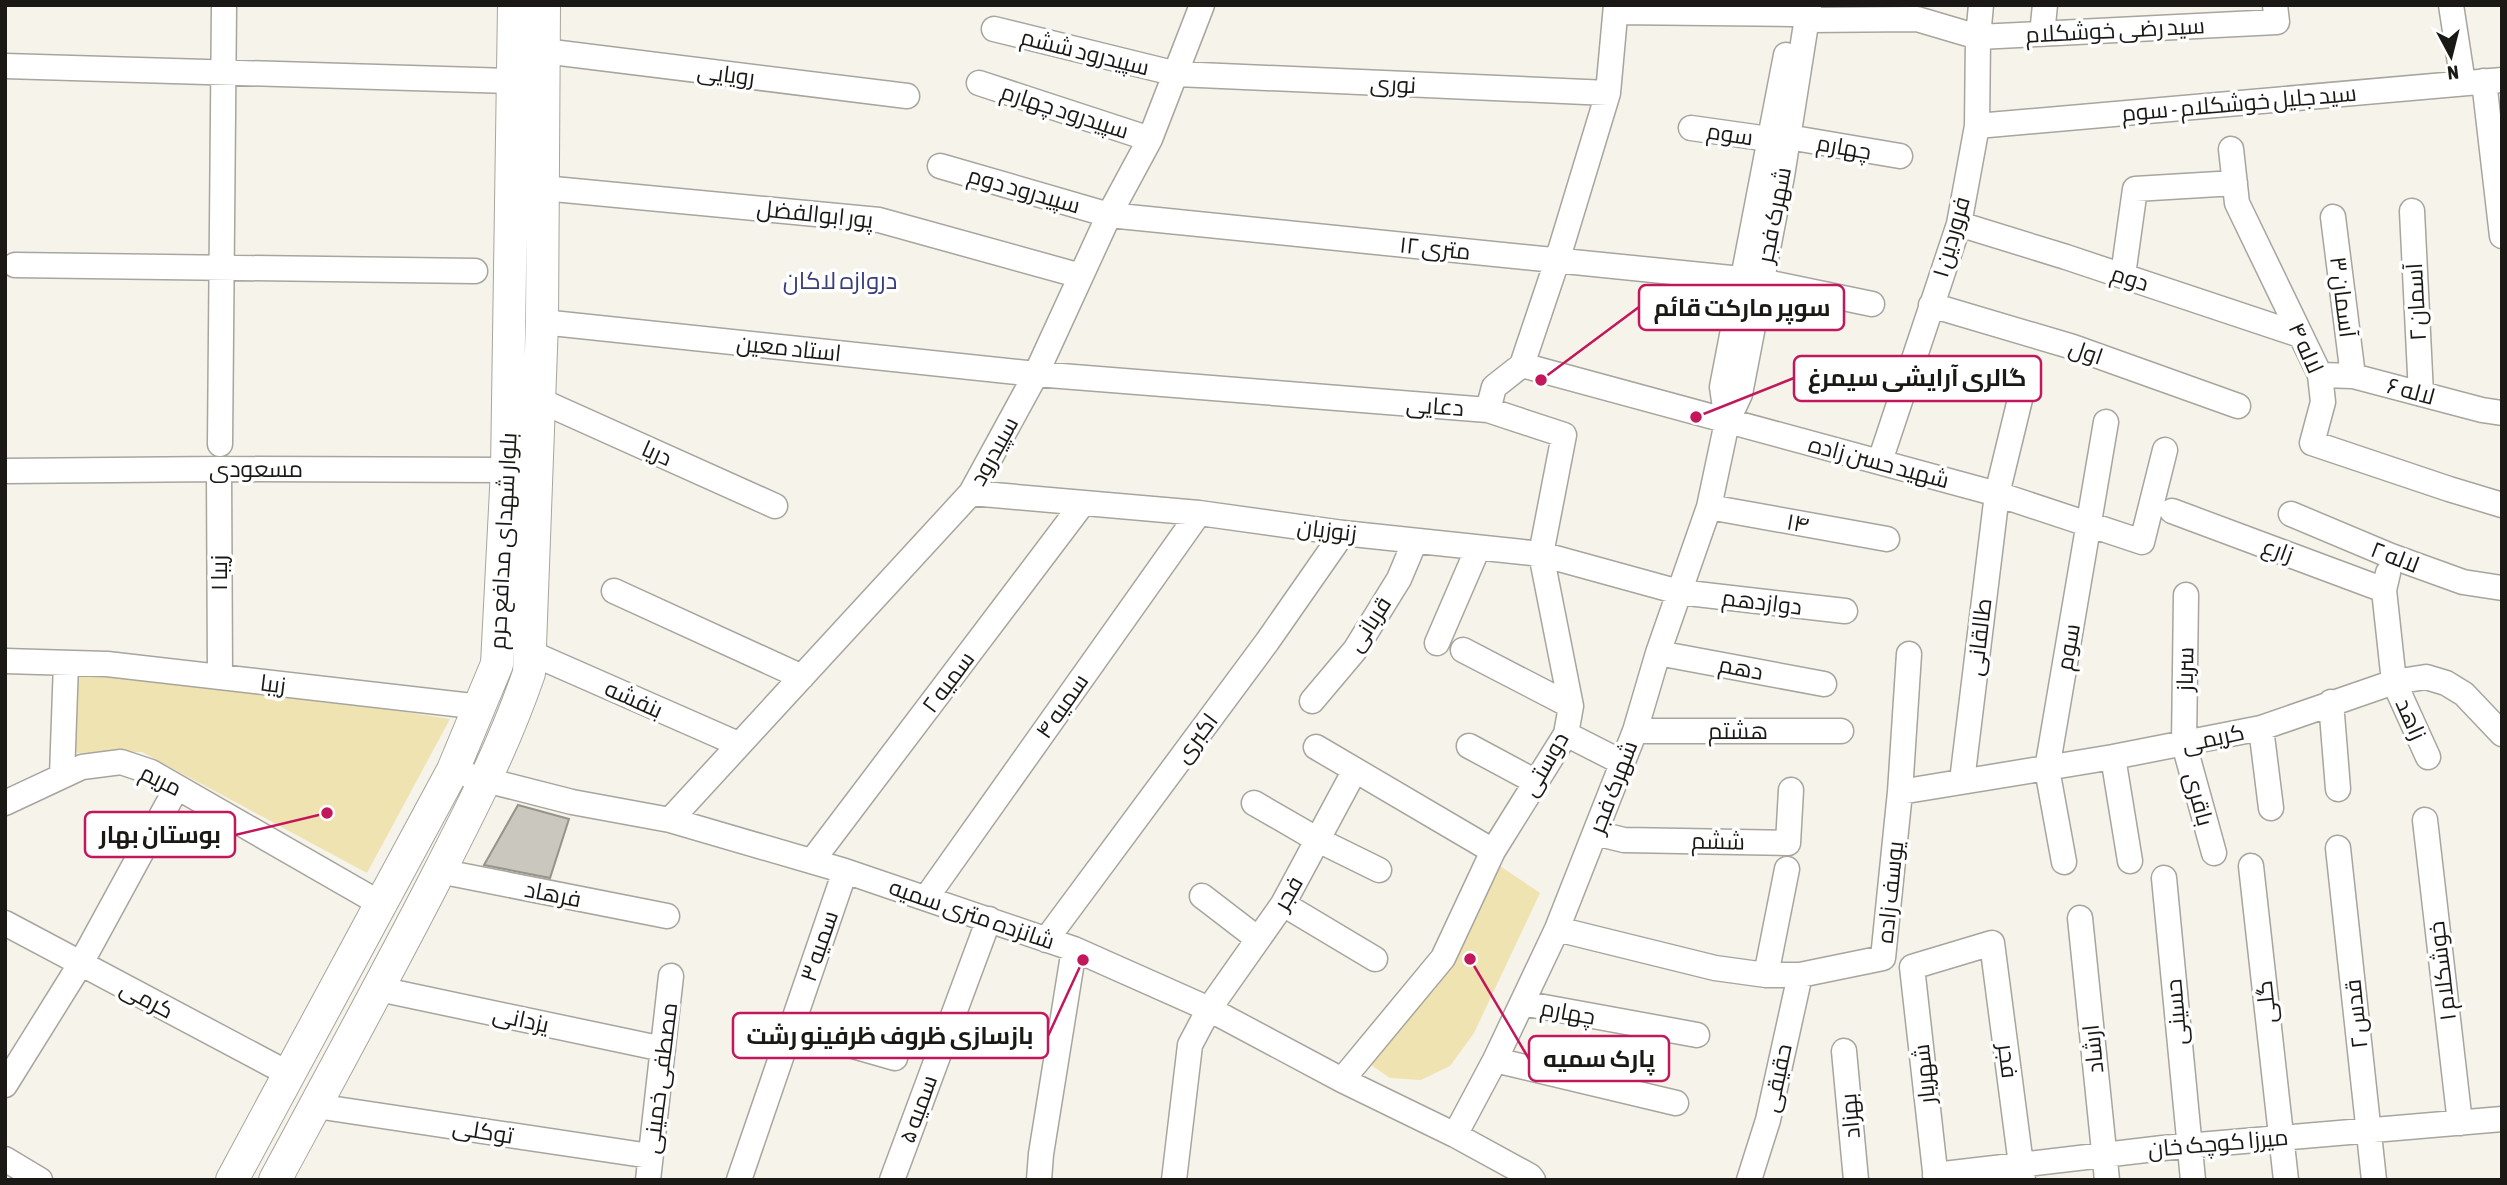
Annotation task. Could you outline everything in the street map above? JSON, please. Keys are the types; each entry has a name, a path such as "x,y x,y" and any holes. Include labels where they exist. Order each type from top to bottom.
{"main road":[{"name":"بلوار شهدای مدافع حرم","path":"232,1180 453,771 497,664 507,470 514,5"},
{"name":"بلوار شهدای مدافع حرم","path":"275,1180 379,989 439,871 499,775 529,673 542,322 544,5"}],"street":[{"path":"220,444 224,5"},
{"name":"سپیدرود","path":"670,820 971,494 1036,374 1109,215 1150,139 1202,5"},
{"name":"فروردین ۱","path":"1880,461 1959,224 1977,126 1981,5"},
{"path":"2042,34 2045,5"},
{"name":"سید رضی خوشکلام","path":"1978,37 2277,22 2275,5"},
{"path":"2452,5 2483,81 2502,236"},
{"path":"1522,365 1608,93 1616,9 1800,11 1917,19 1978,37"},
{"name":"شهرک فجر","path":"1455,1135 1495,1060 1557,929 1635,732 1658,653 1709,507 1727,422 1740,394 1752,280 1800,11"},
{"name":"سپیدرود ششم","path":"994,29 1177,74"},
{"name":"رویایی","path":"544,51 907,96"},
{"path":"5,66 513,80"},
{"name":"نوری","path":"1177,74 1608,93"},
{"name":"سید جلیل خوشکلام - سوم","path":"1977,126 2483,81"},
{"name":"سپیدرود چهارم","path":"979,83 1150,139"},
{"name":"سوم","path":"1691,128 1779,139"},
{"name":"چهارم","path":"1779,139 1900,156"},
{"name":"لاله ۴","path":"2231,149 2237,203 2320,375 2323,402 2312,443 2502,505"},
{"name":"سپیدرود دوم","path":"940,166 1109,215"},
{"path":"2123,275 2136,189 2235,183"},
{"name":"پور ابوالفضل","path":"543,188 879,220 1081,276"},
{"name":"آسمان ۲","path":"2412,211 2421,394"},
{"name":"۱۲ متری","path":"1109,215 1752,280"},
{"name":"آسمان ۳","path":"2333,217 2353,376"},
{"name":"دوم","path":"1959,224 2123,275 2300,335"},
{"path":"15,265 475,271"},
{"path":"1752,280 1871,304"},
{"name":"اول","path":"1931,304 2073,346 2238,406"},
{"name":"استاد معین","path":"542,322 1036,374"},
{"name":"دعایی","path":"1036,374 1488,410 1494,387 1522,365"},
{"name":"شهید حسن زاده","path":"1522,365 1997,494 2142,542 2165,450"},
{"name":"لاله ۶","path":"2320,375 2353,376 2502,413"},
{"name":"طالقانی","path":"1962,781 1997,494 2024,387"},
{"name":"دریا","path":"539,400 775,506"},
{"name":"دوستی","path":"1342,1080 1443,958 1493,851 1566,734 1571,706 1541,554 1564,435 1488,410"},
{"name":"سوم","path":"2047,769 2106,422"},
{"name":"زیبا ۱","path":"219,469 220,677"},
{"name":"مسعودی","path":"5,471 507,470"},
{"name":"زنوزیان","path":"971,494 1199,513 1343,533 1541,554 1679,592"},
{"name":"سمیه ۲","path":"812,861 1083,503"},
{"name":"۱۴","path":"1709,507 1888,539"},
{"name":"زارع","path":"2172,511 2384,590"},
{"name":"سمیه ۴","path":"926,898 1199,513"},
{"name":"لاله ۲","path":"2291,514 2391,556 2463,582 2502,588"},
{"name":"اکبری","path":"1046,940 1267,642 1343,533"},
{"name":"قربانی","path":"1312,701 1354,650 1399,579 1415,541"},
{"path":"1437,643 1478,548"},
{"name":"زاهد","path":"2391,556 2384,590 2394,682 2428,757"},
{"path":"614,591 802,677"},
{"name":"دوازدهم","path":"1679,592 1845,611"},
{"name":"سرباز","path":"2184,744 2186,595"},
{"path":"1463,650 1571,706"},
{"name":"بنفشه","path":"531,653 738,744"},
{"name":"دهم","path":"1658,653 1824,684"},
{"path":"1900,792 1909,654"},
{"name":"زیبا","path":"5,661 107,664 481,707"},
{"path":"62,776 66,663"},
{"name":"کریمی","path":"1900,792 2047,769 2261,728 2394,682 2426,677 2446,683 2464,694 2502,734"},
{"path":"2331,702 2338,789"},
{"path":"2261,728 2271,808"},
{"name":"هشتم","path":"1635,732 1841,731"},
{"path":"1566,734 1623,763"},
{"name":"باقری","path":"2184,744 2214,853"},
{"path":"1469,746 1536,782"},
{"path":"1315,747 1493,851"},
{"path":"2113,757 2130,861"},
{"name":"مریم","path":"5,803 82,767 121,762 151,772 381,904"},
{"path":"2047,769 2064,862"},
{"name":"فجر","path":"1174,1180 1190,1045 1209,1009 1283,904 1355,770"},
{"name":"شانزده متری سمیه","path":"453,771 499,775 670,820 845,871 1074,949 1209,1009 1342,1080 1455,1135 1533,1180"},
{"path":"5,1085 81,963 177,787"},
{"name":"ششم","path":"1595,833 1624,840 1788,843 1791,790"},
{"name":"یوسف زاده","path":"1557,929 1715,968 1766,975 1800,975 1883,958 1900,792"},
{"path":"1254,803 1318,840 1379,870"},
{"name":"خوشکلام ۱","path":"2425,820 2460,1122"},
{"name":"قدس ۲","path":"2338,848 2374,1180"},
{"name":"گلی","path":"2251,866 2286,1180"},
{"path":"1766,975 1787,869"},
{"name":"فرهاد","path":"439,871 667,916"},
{"name":"سمیه ۳","path":"739,1180 845,871"},
{"name":"حسینی","path":"2164,878 2193,1180"},
{"path":"1202,896 1258,939"},
{"path":"1283,904 1375,960"},
{"name":"ارشاد","path":"2080,918 2107,1180"},
{"name":"سمیه ۵","path":"891,1180 989,919"},
{"name":"کرمی","path":"5,923 289,1074"},
{"name":"فجر","path":"1912,967 1992,943 2022,1173"},
{"path":"1039,1180 1074,949"},
{"name":"شهریار","path":"1912,967 1936,1177"},
{"name":"مصطفی خمینی","path":"649,1168 671,975"},
{"name":"حقیقی","path":"1749,1180 1768,1120 1800,975"},
{"name":"یزدانی","path":"379,989 663,1049"},
{"name":"چهارم","path":"1522,1003 1697,1035"},
{"path":"790,1028 895,1058"},
{"name":"بهزاد","path":"1844,1051 1856,1180"},
{"path":"1495,1060 1676,1103"},
{"name":"توکلی","path":"316,1106 649,1168"},
{"name":"میرزا کوچک خان","path":"1936,1177 2022,1173 2104,1154 2502,1119"},
{"path":"5,1159 40,1180"}],"shaded area":[{"path":"73,676 177,676 450,719 367,873 142,752 73,753"},
{"path":"1494,862 1540,893 1474,1033 1450,1066 1421,1080 1390,1078 1364,1060"}],"building":[{"path":"518,805 569,819 550,878 484,865"}],"place":[{"name":"سوپر مارکت قائم","path":"1541,380"},
{"name":"گالری آرایشی سیمرغ","path":"1696,417"},
{"name":"بوستان بهار","path":"327,813"},
{"name":"پارک سمیه","path":"1470,959"},
{"name":"بازسازی ظروف ظرفینو رشت","path":"1083,960"}],"district":[{"name":"دروازه لاکان","path":"840,281"}]}
